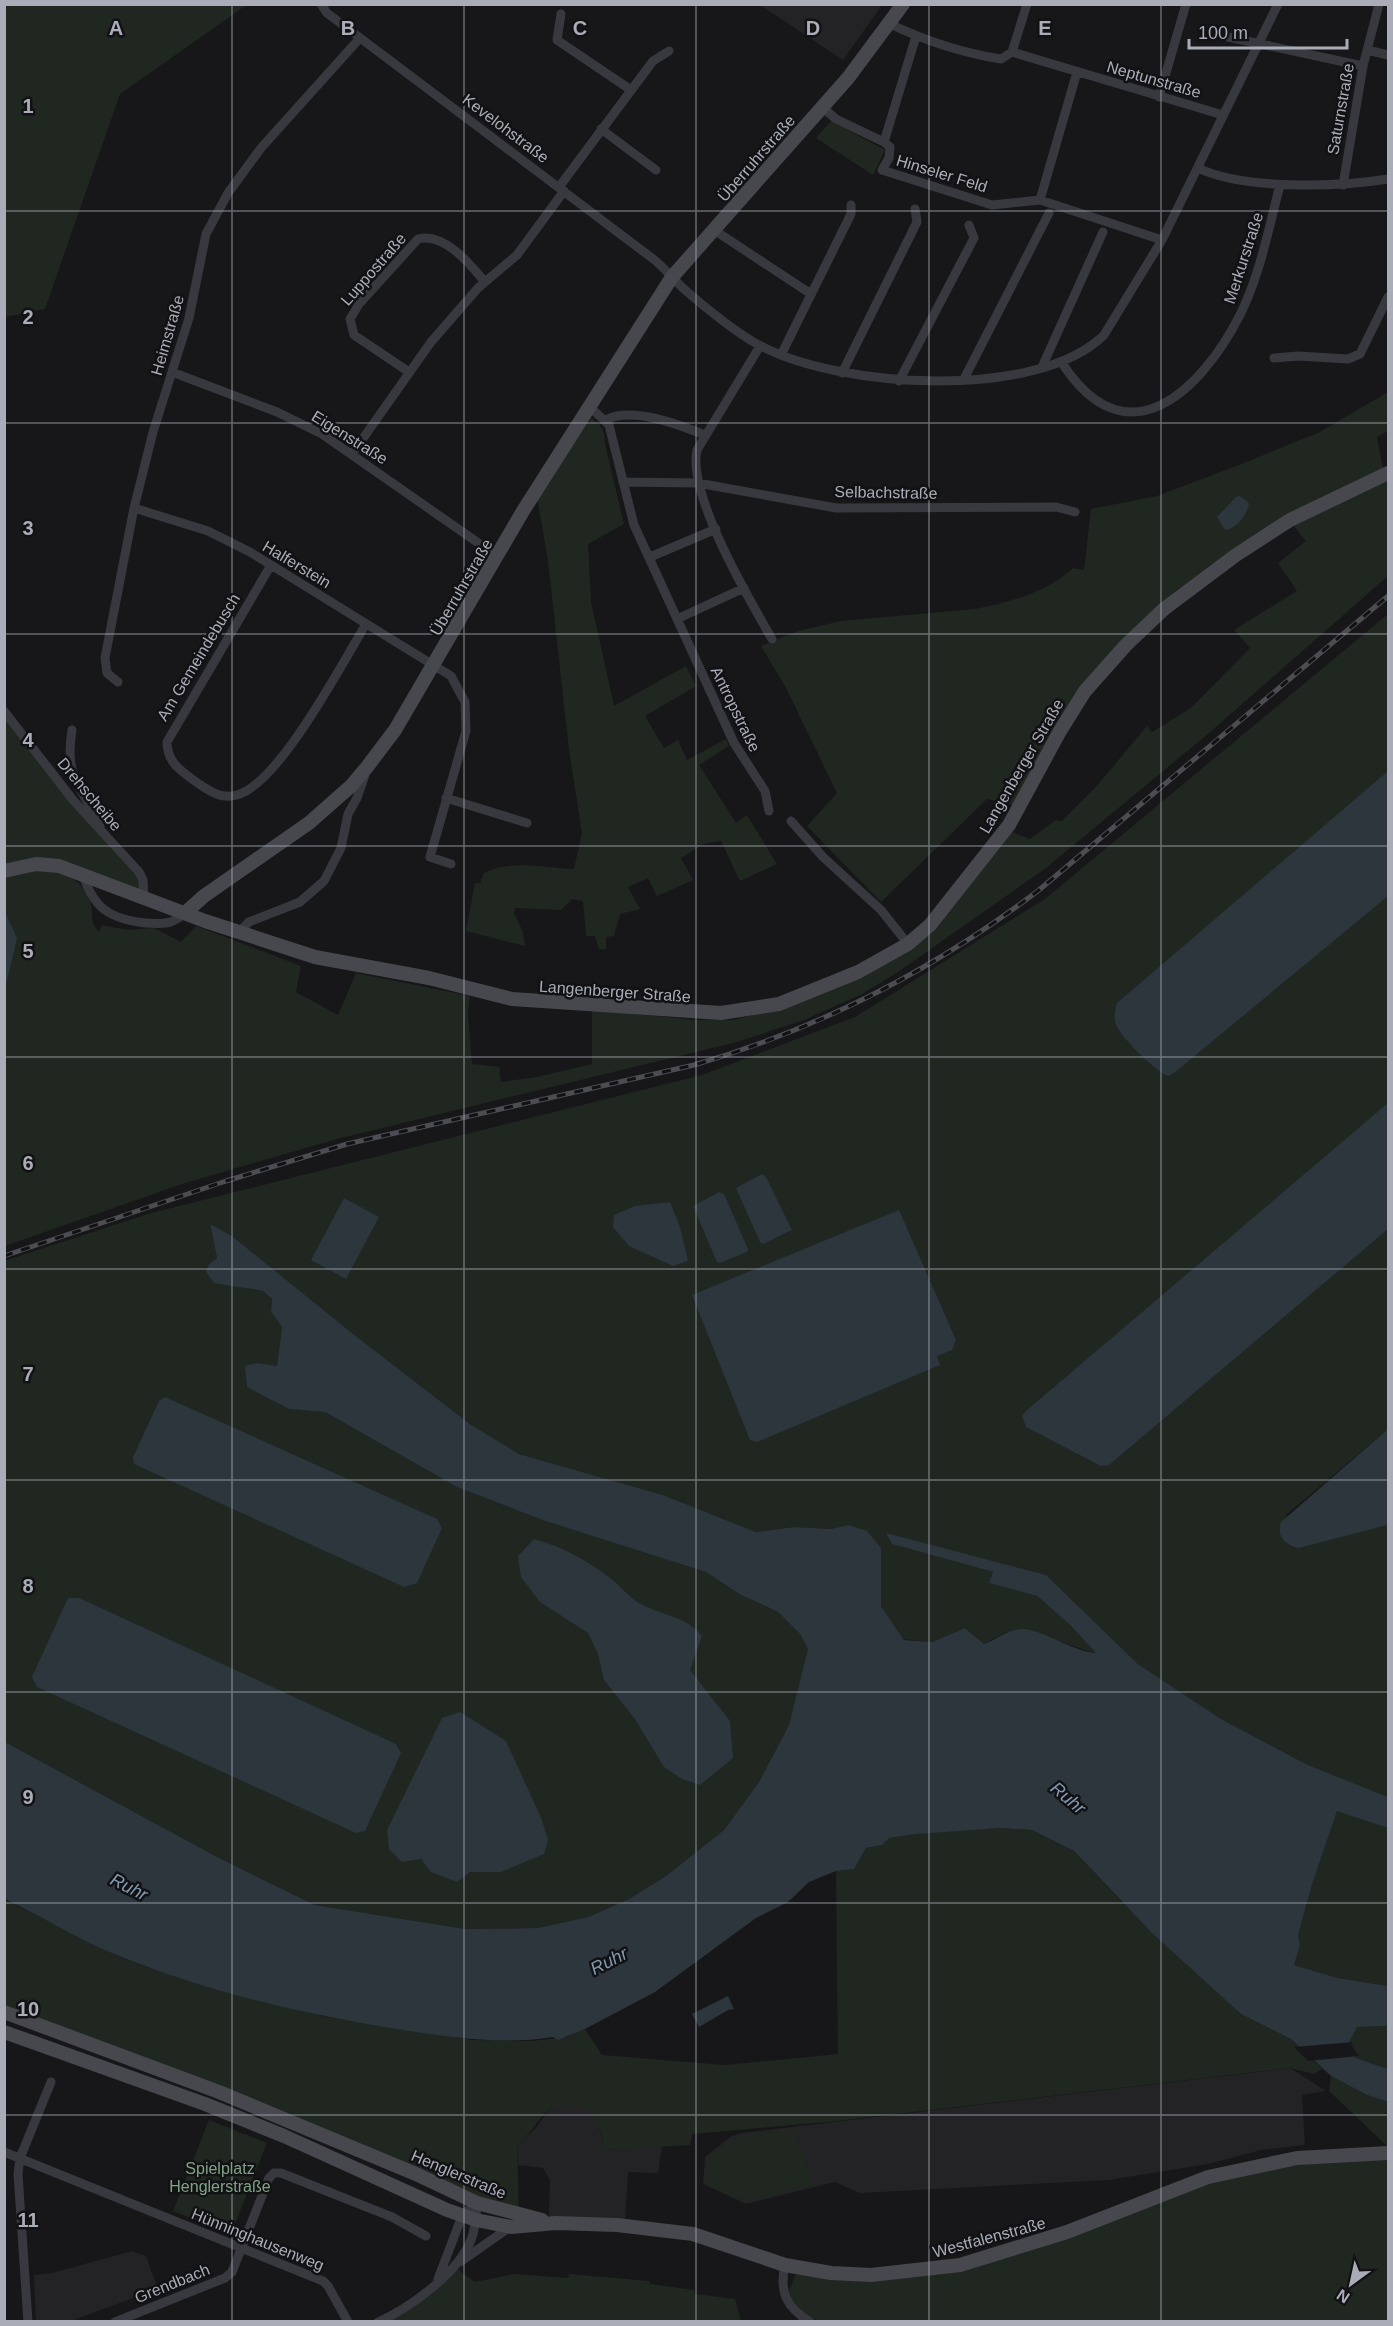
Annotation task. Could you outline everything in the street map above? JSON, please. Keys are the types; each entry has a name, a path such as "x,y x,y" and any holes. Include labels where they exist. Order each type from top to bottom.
{"main road":[{"name":"Überruhrstraße","path":"185,913 204,896 309,823 351,786 367,767 395,730 546,473 672,277 822,107 890,24 903,4"},
{"name":"Langenberger Straße","path":"4,871 42,864 83,874 185,913 323,959 429,978 525,1002 721,1013 762,1008 808,994 858,972 908,944 930,925 996,842 1020,807 1074,706 1135,636 1184,592 1267,534 1312,507 1389,473"},
{"name":"Henglerstraße","path":"4,2012 219,2092 416,2174 477,2203 556,2223"},
{"name":"Henglerstraße","path":"4,2032 205,2104 284,2136 447,2210 459,2221 476,2220 511,2227 556,2223"},
{"name":"Westfalenstraße","path":"556,2223 617,2225 693,2234 783,2272 871,2275 960,2265 1067,2232 1208,2176 1297,2158 1389,2153"}],"street":[{"name":"Kevelohstraße","path":"321,4 327,13 661,265 672,277"},
{"path":"1012,52 1027,4"},
{"path":"1159,97 1186,4"},
{"path":"672,277 685,290 760,346 781,355 842,373 899,381 964,379 1062,363 1104,335 1162,240 1258,44 1267,31 1278,4"},
{"name":"Saturnstraße","path":"1343,185 1363,66 1379,4"},
{"path":"561,14 557,40 631,90"},
{"name":"Neptunstraße","path":"890,24 916,36 976,56 1001,59 1012,52 1223,115"},
{"path":"822,107 836,119 884,142 916,36"},
{"path":"1228,37 1363,66"},
{"name":"Heimstraße","path":"118,682 107,673 105,658 134,508 153,432 189,318 201,247 212,220 239,177 261,148 360,38"},
{"path":"1367,50 1389,55"},
{"path":"352,454 409,372 452,316 485,282 517,255 601,129 653,61 669,51"},
{"path":"1040,201 1077,72"},
{"path":"601,129 656,170"},
{"name":"Hinseler Feld","path":"884,142 890,147 889,158 882,170 992,204 1040,201 1162,240"},
{"path":"1198,168 1209,174 1280,184 1343,185 1389,179"},
{"name":"Merkurstraße","path":"1062,363 1093,396 1116,410 1140,413 1151,411 1169,402 1208,365 1241,314 1280,184"},
{"path":"781,355 851,214 851,205"},
{"path":"842,373 917,222 915,209"},
{"path":"964,379 1049,213"},
{"path":"899,381 974,238 969,225"},
{"path":"714,230 811,294"},
{"path":"1042,367 1103,232"},
{"name":"Luppostraße","path":"409,372 354,335 350,319 359,304 418,239 427,237 445,244 468,263 485,282"},
{"path":"1274,358 1298,356 1348,359 1360,354 1389,297"},
{"path":"760,346 703,439 695,458 698,483 716,529 744,588 772,639"},
{"name":"Eigenstraße","path":"172,372 277,412 321,434 497,556"},
{"path":"590,407 606,420 613,416 638,416 666,421 703,439"},
{"name":"Antropstraße","path":"606,420 612,432 634,525 734,743 765,791 769,811"},
{"name":"Selbachstraße","path":"623,482 698,483 836,508 1056,507 1075,512"},
{"name":"Halferstein","path":"134,508 208,531 271,565 435,664 457,684 465,702 466,731 430,857 452,864"},
{"path":"650,557 716,529"},
{"name":"Am Gemeindebusch","path":"271,565 167,742 167,753 171,761 207,790 227,796 239,794 263,776 299,733 366,624"},
{"path":"677,619 744,588"},
{"name":"Drehscheibe","path":"4,711 73,800 139,872 143,880 144,898"},
{"path":"72,730 69,763 75,782 104,835"},
{"path":"239,932 249,922 300,902 312,894 333,867 341,848 348,814 357,798 367,767"},
{"path":"446,798 527,823"},
{"path":"791,821 823,857 881,910 908,944"},
{"path":"83,874 88,891 112,916 125,920 167,924 175,923 185,913"},
{"path":"28,2322 18,2174 20,2158 51,2082"},
{"name":"Hünninghausenweg","path":"4,2152 323,2281 348,2322"},
{"name":"Grendbach","path":"115,2322 225,2278 232,2272 269,2178 274,2173 281,2173 392,2217 426,2236"},
{"path":"458,2263 472,2239 477,2203"},
{"path":"437,2282 459,2221 477,2203"},
{"path":"378,2322 398,2313 458,2263 511,2227"},
{"path":"783,2272 782,2291 789,2305 810,2322"}],"shaded area":[{"path":"760,5 882,5 843,60"},
{"path":"1290,2068 1326,2091 1302,2095 1305,2145 1261,2150 1208,2164 1109,2180 860,2193 835,2182 746,2204 703,2184 705,2157 730,2137 741,2133"},
{"path":"578,2105 590,2111 596,2119 606,2150 662,2146 658,2173 628,2172 625,2222 549,2218 550,2180 543,2168 518,2165 517,2144 535,2129 548,2111 555,2107"},
{"path":"132,2251 146,2256 158,2289 71,2321 36,2321 34,2275 52,2273"}],"green space":[{"path":"5,4 245,6 120,94 45,309 5,317"},
{"path":"831,121 885,150 873,175 816,138"},
{"path":"1388,392 1388,431 1377,437 1384,474 1236,554 1098,674 1019,806 987,799 881,902 807,826 837,793 785,686 761,646 798,631 841,621 975,609 1027,595 1051,584 1073,568 1084,570 1091,509 1157,496 1239,465 1320,432"},
{"path":"591,418 603,431 624,524 588,544 591,602 614,706 686,666 696,686 645,716 664,748 678,740 687,760 726,739 729,746 699,765 736,823 747,815 777,864 740,881 721,841 704,844 681,858 693,880 657,896 648,878 628,887 640,909 620,914 614,936 606,937 606,949 599,949 595,936 586,936 583,901 572,899 561,910 515,908 514,913 523,932 525,946 466,931 475,883 480,883 484,873 505,866 517,865 574,869 582,833 569,750 548,561 537,497"},
{"path":"1388,474 1388,576 1209,733 1046,868 898,972 862,994 804,1020 737,1042 337,1139 185,1183 5,1246 4,875 29,871 54,872 76,881 90,901 93,921 99,932 102,925 128,930 154,928 181,942 196,926 301,966 296,992 338,1015 356,973 470,996 468,1013 472,1064 499,1067 501,1082 537,1077 592,1064 592,1010 696,1020 733,1020 768,1011 909,947 1006,830 1030,839 1056,820 1062,821 1095,788 1147,726 1152,732 1191,708 1250,648 1234,630 1297,591 1278,563 1306,541 1290,521"},
{"path":"1388,614 1388,1429 1286,1515 1299,1548 1388,1525 1388,1797 1308,1765 1221,1719 1138,1664 1046,1575 892,1544 993,1572 990,1583 1037,1596 1070,1625 1097,1654 1040,1635 1006,1632 984,1644 965,1628 932,1642 903,1639 881,1606 881,1548 848,1525 831,1529 794,1527 756,1532 663,1495 519,1454 470,1424 232,1236 210,1225 217,1258 209,1264 248,1289 263,1291 272,1299 271,1312 282,1327 277,1367 256,1363 276,1400 289,1409 325,1412 457,1487 545,1521 706,1572 739,1594 778,1612 800,1634 808,1649 789,1725 759,1782 724,1830 666,1876 629,1899 588,1917 538,1928 465,1929 315,1905 219,1858 5,1742 4,1261 151,1213 702,1075 855,1017 1045,899"},
{"path":"4,711 137,873 143,895 76,868 5,868"},
{"path":"1337,1810 1388,1828 1388,1986 1338,1978 1294,1965 1300,1945 1298,1935"},
{"path":"1000,1828 1032,1830 1074,1851 1121,1901 1241,2014 1291,2039 1322,2069 1314,2074 1290,2068 828,2122 692,2134 690,2145 606,2150 595,2119 590,2113 577,2106 556,2107 545,2113 527,2136 517,2144 519,2214 5,2006 4,1899 118,1956 150,1968 206,1986 327,2017 472,2040 531,2041 568,2037 575,2031 585,2029 602,2055 725,2065 838,2054 836,1871 854,1869 866,1848 882,1845 888,1838 941,1831"},
{"path":"1388,2026 1388,2069 1356,2058 1348,2044 1356,2027"},
{"path":"1331,2076 1367,2095 1388,2102 1388,2147 1329,2091"},
{"name":"Spielplatz Henglerstraße","path":"209,2120 267,2143 231,2234 173,2211"},
{"path":"794,2128 813,2185 746,2202 705,2183 707,2159 729,2143 747,2134"},
{"path":"1388,2154 1388,2321 818,2321 795,2310 788,2293 798,2268 831,2274 960,2265 1251,2166"},
{"path":"456,2268 475,2282 514,2274 568,2278 569,2274 649,2281 650,2284 694,2290 695,2294 735,2299 741,2321 386,2322"}],"water":[{"path":"1240,496 1249,503 1246,512 1237,524 1225,530 1217,517 1236,497"},
{"path":"1388,771 1388,896 1174,1073 1168,1076 1162,1073 1130,1044 1118,1028 1115,1022 1117,1003"},
{"path":"5,912 17,938 5,989"},
{"path":"1388,1103 1388,1229 1109,1465 1101,1466 1026,1427 1022,1416 1027,1410"},
{"path":"762,1174 766,1177 792,1230 763,1244 760,1242 736,1188"},
{"path":"719,1192 724,1194 748,1249 747,1252 720,1263 717,1262 693,1206"},
{"path":"344,1198 379,1217 346,1279 311,1260"},
{"path":"670,1202 680,1227 688,1261 673,1266 629,1246 613,1227 614,1215 635,1206"},
{"path":"899,1210 956,1340 952,1350 937,1356 940,1365 757,1442 750,1440 692,1295"},
{"name":"Ruhr","path":"210,1224 232,1236 470,1424 519,1454 663,1495 756,1532 794,1527 831,1529 848,1525 867,1531 881,1548 881,1606 904,1640 932,1642 965,1628 984,1644 1008,1632 1024,1629 1040,1633 1077,1649 1096,1653 1070,1625 1037,1596 989,1583 993,1572 892,1544 886,1533 1046,1575 1138,1664 1221,1719 1308,1765 1388,1797 1388,1828 1337,1811 1298,1935 1300,1945 1294,1965 1338,1978 1388,1986 1388,2026 1357,2027 1348,2044 1356,2058 1388,2069 1388,2102 1367,2095 1331,2076 1291,2039 1241,2014 1153,1934 1074,1851 1032,1830 1000,1828 917,1834 889,1838 882,1845 866,1848 854,1869 836,1871 809,1882 788,1902 756,1918 655,1992 585,2029 558,2040 553,2037 481,2040 445,2036 372,2025 261,2002 189,1981 119,1956 5,1899 5,1742 219,1858 315,1905 465,1929 538,1928 588,1917 629,1899 666,1876 724,1830 759,1782 789,1725 808,1649 800,1634 778,1612 739,1594 706,1572 545,1521 457,1487 325,1412 289,1409 247,1387 245,1366 256,1363 277,1366 282,1327 271,1312 272,1299 263,1291 214,1283 206,1272 209,1264 217,1258"},
{"path":"165,1397 437,1519 442,1528 417,1583 404,1587 134,1464 133,1457 159,1401"},
{"path":"1388,1429 1388,1525 1299,1548 1286,1542 1280,1532 1281,1522"},
{"path":"534,1539 582,1559 609,1577 637,1601 682,1620 702,1636 690,1670 730,1721 733,1758 700,1785 682,1779 664,1767 635,1719 604,1680 598,1654 588,1633 540,1602 521,1577 518,1556"},
{"path":"68,1598 79,1598 396,1744 401,1753 365,1831 356,1833 37,1687 32,1677"},
{"path":"460,1712 506,1741 542,1820 548,1840 544,1854 501,1872 470,1872 457,1882 431,1872 421,1859 402,1862 389,1849 387,1830 442,1718"},
{"path":"728,1996 734,2009 728,2010 699,2027 692,2014"}],"pier":[{"path":"1353,2042 1351,2044 1359,2056 1308,2061 1294,2047"}],"railway":[{"path":"4,1256 226,1181 347,1144 694,1065 787,1033 875,994 959,946 1039,890 1388,596"}]}
